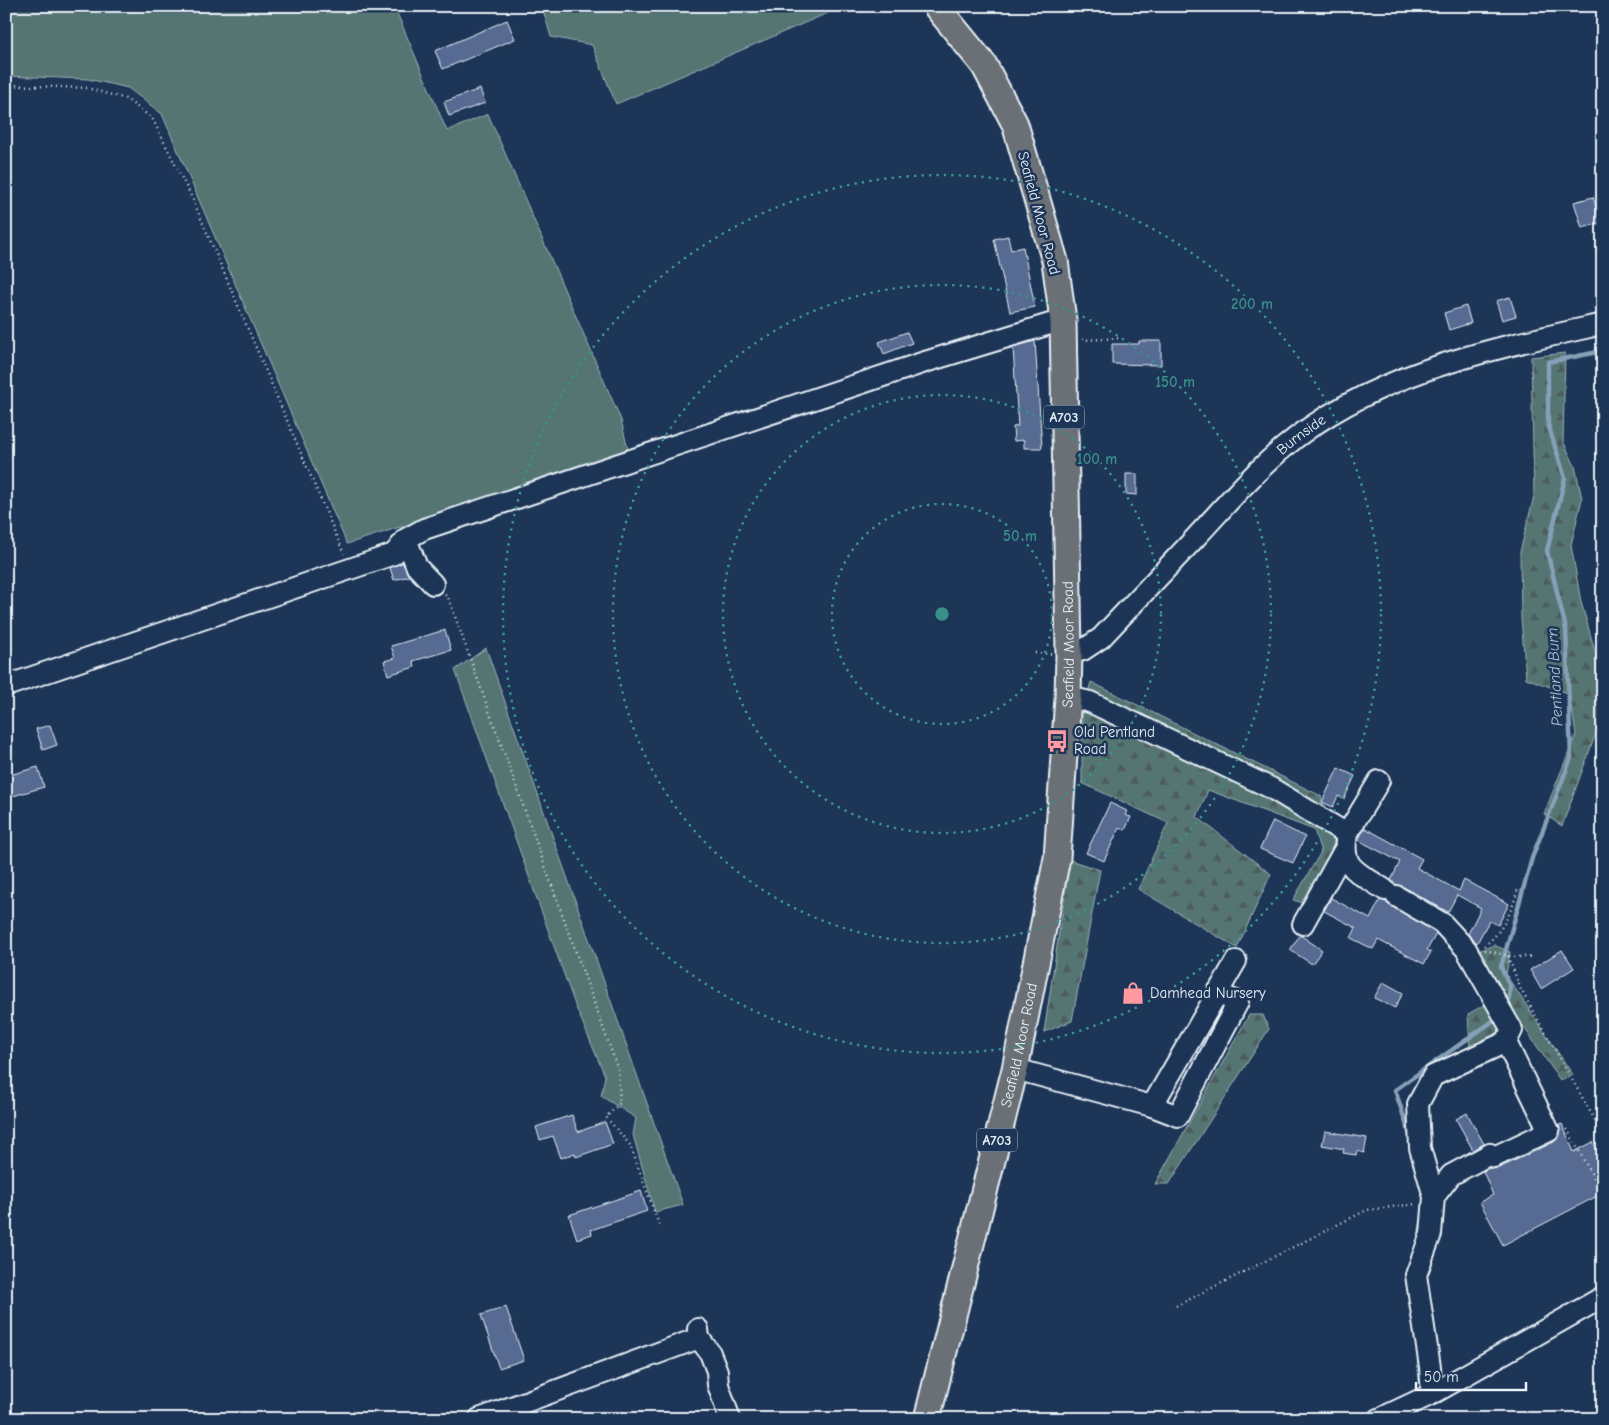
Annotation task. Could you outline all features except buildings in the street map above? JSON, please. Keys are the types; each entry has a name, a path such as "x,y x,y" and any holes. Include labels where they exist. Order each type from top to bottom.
{"main road":[{"name":"Seafield Moor Road","path":"928,1419 1015,1069 1057,858 1068,697 1063,330 1056,261 1014,124 984,65 936,6"}],"street":[{"name":"Burnside","path":"1068,654 1083,650 1100,638 1230,500 1282,449 1327,417 1382,388 1451,361 1603,324"},
{"path":"6,686 394,554 406,540 424,529 916,365 1063,330"},
{"path":"406,540 417,567 433,584"},
{"path":"1068,697 1090,702 1270,788 1345,843 1348,865 1390,893 1442,923 1473,949 1512,1030 1506,1042 1433,1076 1418,1104 1420,1148 1434,1197 1431,1234 1416,1275 1430,1367 1432,1394"},
{"path":"1302,924 1379,781"},
{"path":"1152,1106 1236,961"},
{"path":"1015,1069 1152,1106 1178,1116 1238,1002 1217,993"},
{"path":"1434,1197 1451,1175 1490,1154 1494,1157 1549,1131 1506,1042"},
{"path":"1379,1419 1432,1394 1603,1297"},
{"path":"479,1419 698,1333 710,1353 730,1419"}],"path":[{"path":"6,85 87,88 126,99 152,118 193,200 345,558"},
{"path":"1063,330 1120,338"},
{"path":"433,584 448,597 618,1069 620,1103 606,1117 630,1145 659,1225"},
{"path":"1473,949 1497,936 1514,905 1518,888"},
{"path":"1502,954 1530,957"},
{"path":"1508,956 1520,990 1603,1134"},
{"path":"1546,1126 1561,1119 1603,1195"},
{"path":"1176,1306 1367,1210 1412,1205 1434,1197"}],"green space":[{"path":"6,6 394,6 447,131 488,114 621,420 629,454 347,544 162,114 128,88 88,79 6,76"},
{"path":"542,6 844,6 616,104 592,45 551,37"},
{"path":"1565,353 1563,441 1575,466 1582,499 1571,545 1581,602 1603,679 1603,714 1562,826 1544,814 1576,734 1569,694 1526,678 1521,618 1520,552 1534,496 1531,357"},
{"path":"486,648 683,1205 655,1212 633,1135 636,1118 601,1096 605,1076 575,1005 455,670"},
{"path":"1091,682 1321,796 1334,840 1328,870 1313,906 1293,900 1321,852 1314,830 1208,790 1197,817 1271,874 1237,948 1138,889 1168,823 1082,783 1082,713"},
{"path":"1070,860 1100,870 1072,1021 1044,1032"},
{"path":"1494,945 1510,952 1506,975 1573,1075 1560,1080 1519,1020 1470,1050 1468,1014 1497,998 1473,953"},
{"path":"1249,1015 1263,1015 1269,1029 1169,1184 1155,1184"}],"waterway":[{"name":"Pentland Burn","path":"1508,1009 1510,986 1501,967 1532,858 1571,758 1566,629 1547,551 1565,478 1548,424 1548,362 1603,351"},
{"name":"Pentland Burn","path":"1410,1135 1395,1090 1493,1021"},
{"name":"Pentland Burn","path":"1419,1240 1422,1223"},
{"name":"Pentland Burn","path":"1419,1361 1421,1384"}],"place":[{"name":"Old Pentland Road","path":"1057,741"},
{"name":"Damhead Nursery","path":"1133,993"}]}
